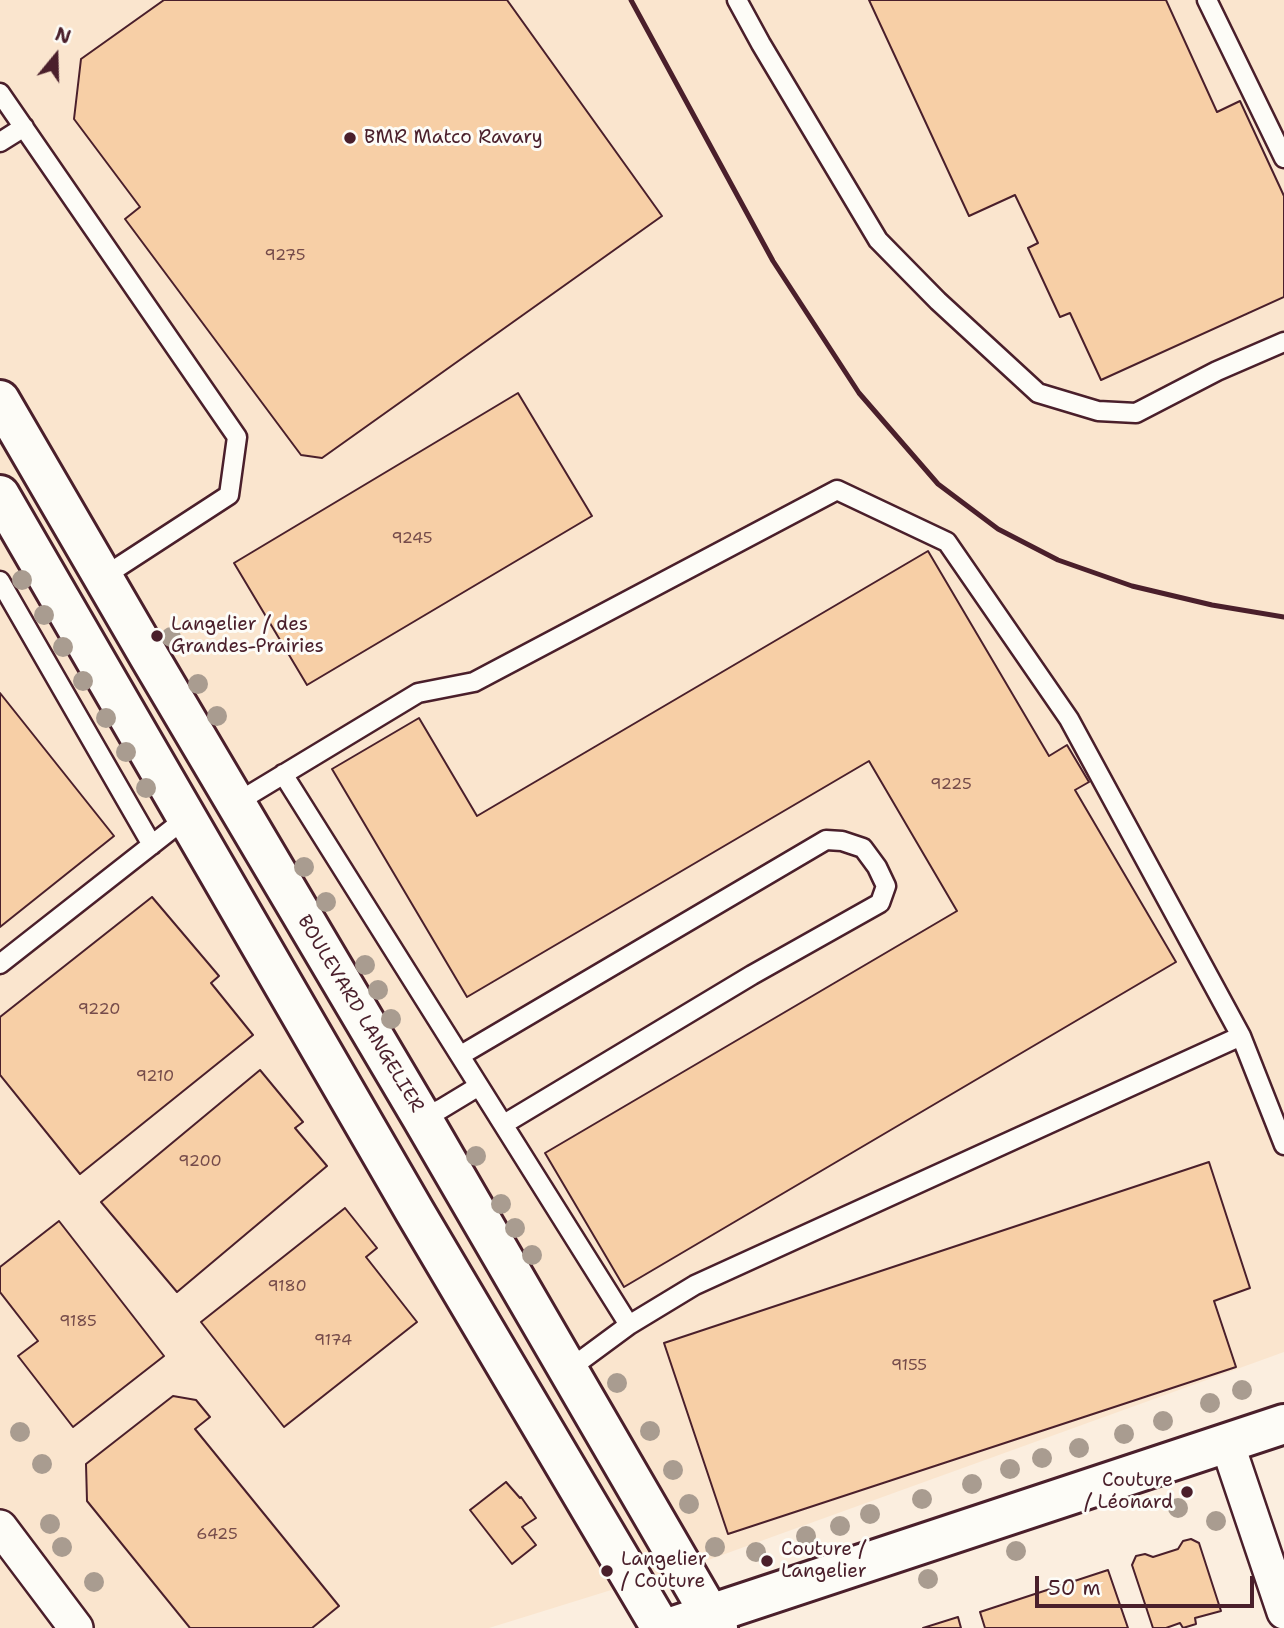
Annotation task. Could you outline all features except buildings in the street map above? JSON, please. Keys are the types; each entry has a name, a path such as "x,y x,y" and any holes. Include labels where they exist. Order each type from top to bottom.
{"main road":[{"name":"BOULEVARD LANGELIER","path":"0,400 714,1621"},
{"path":"0,495 415,1213 661,1628"},
{"path":"668,1628 714,1621 1284,1424"}],"street":[{"path":"1227,1443 1284,1612"},
{"path":"0,1527 76,1628"}],"lane":[{"path":"737,0 878,240 938,301 1038,393 1098,411 1136,413 1217,371 1284,342"},
{"path":"1207,0 1284,158"},
{"path":"0,93 237,437 229,495 103,577"},
{"path":"0,142 24,127"},
{"path":"236,803 418,693 474,682 837,490 947,542 1069,719 1241,1036 1284,1145"},
{"path":"0,581 152,845"},
{"path":"282,774 629,1325"},
{"path":"0,964 186,818"},
{"path":"461,1055 826,841 842,841 863,848 877,867 886,886 880,903 741,982 504,1124"},
{"path":"568,1370 629,1325 695,1285 1241,1036"},
{"path":"422,1118 479,1086"}],"shaded area":[{"path":"0,0 1284,0 1284,1352 711,1559 489,1628 0,1628"}],"railway":[{"path":"631,0 773,261 859,393 938,484 998,529 1058,560 1132,586 1212,605 1284,617"}],"place":[{"name":"BMR Matco Ravary","path":"350,138"},
{"name":"Langelier / des Grandes-Prairies","path":"157,636"},
{"name":"Couture / Léonard","path":"1187,1492"},
{"name":"Couture / Langelier","path":"767,1561"},
{"name":"Langelier / Couture","path":"607,1571"}]}
